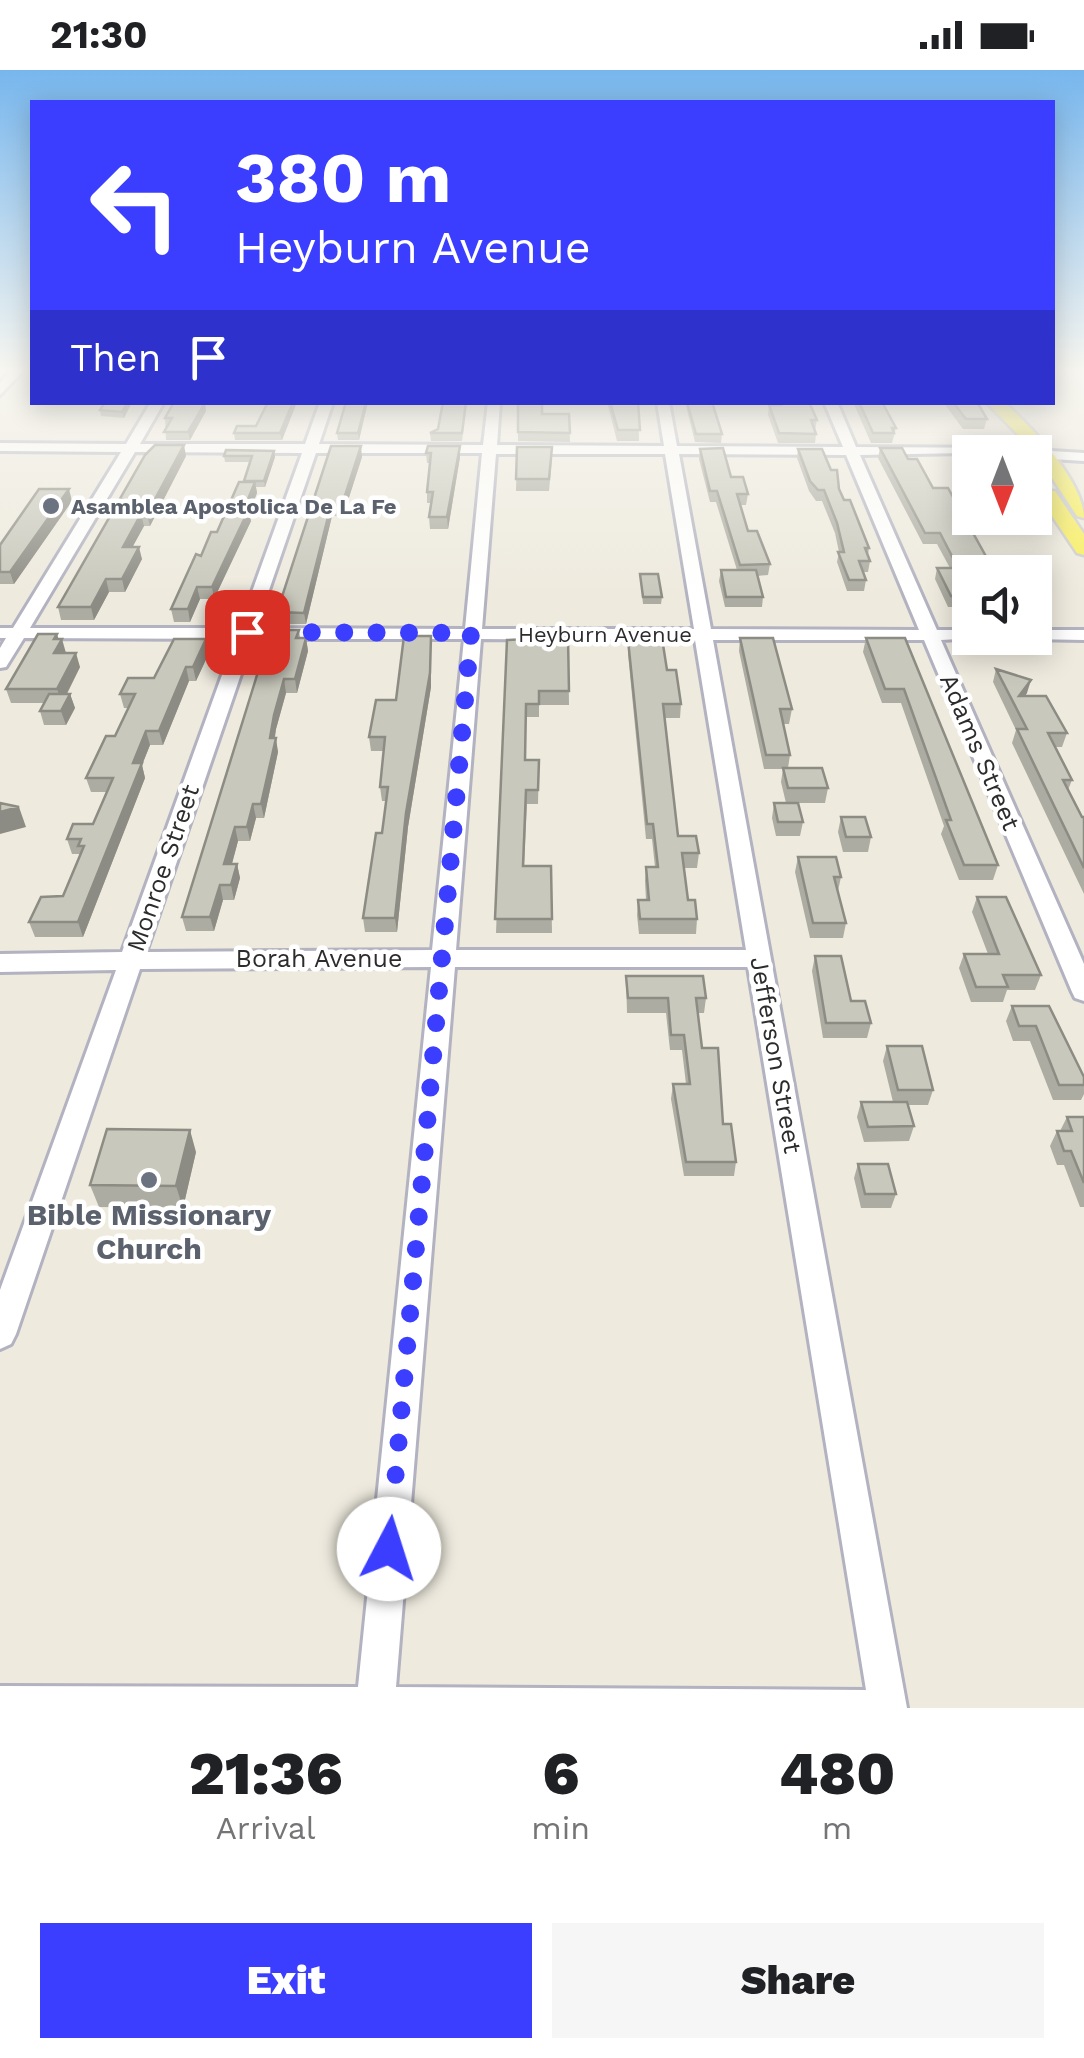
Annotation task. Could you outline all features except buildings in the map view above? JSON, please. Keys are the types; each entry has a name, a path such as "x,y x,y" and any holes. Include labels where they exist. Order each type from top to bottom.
{"main road":[{"path":"1052,471 1084,512"},
{"path":"1052,501 1084,549"}],"street":[{"name":"Monroe Street","path":"0,1334 311,444"},
{"path":"374,1708 491,444"},
{"name":"Jefferson Street","path":"670,444 888,1708"},
{"name":"Adams Street","path":"848,444 1084,992"},
{"path":"0,446 952,450"},
{"path":"0,662 9,633 132,446"},
{"path":"1052,455 1084,456"},
{"name":"Heyburn Avenue","path":"9,633 952,634"},
{"path":"1052,635 1084,636"},
{"name":"Borah Avenue","path":"0,963 443,957 759,959"},
{"path":"0,1705 863,1708"}],"place":[{"name":"Asamblea Apostolica De La Fe","path":"51,506"},
{"name":"Bible Missionary Church","path":"149,1180"}],"route":[{"path":"247,632 471,633 389,1549"}]}
